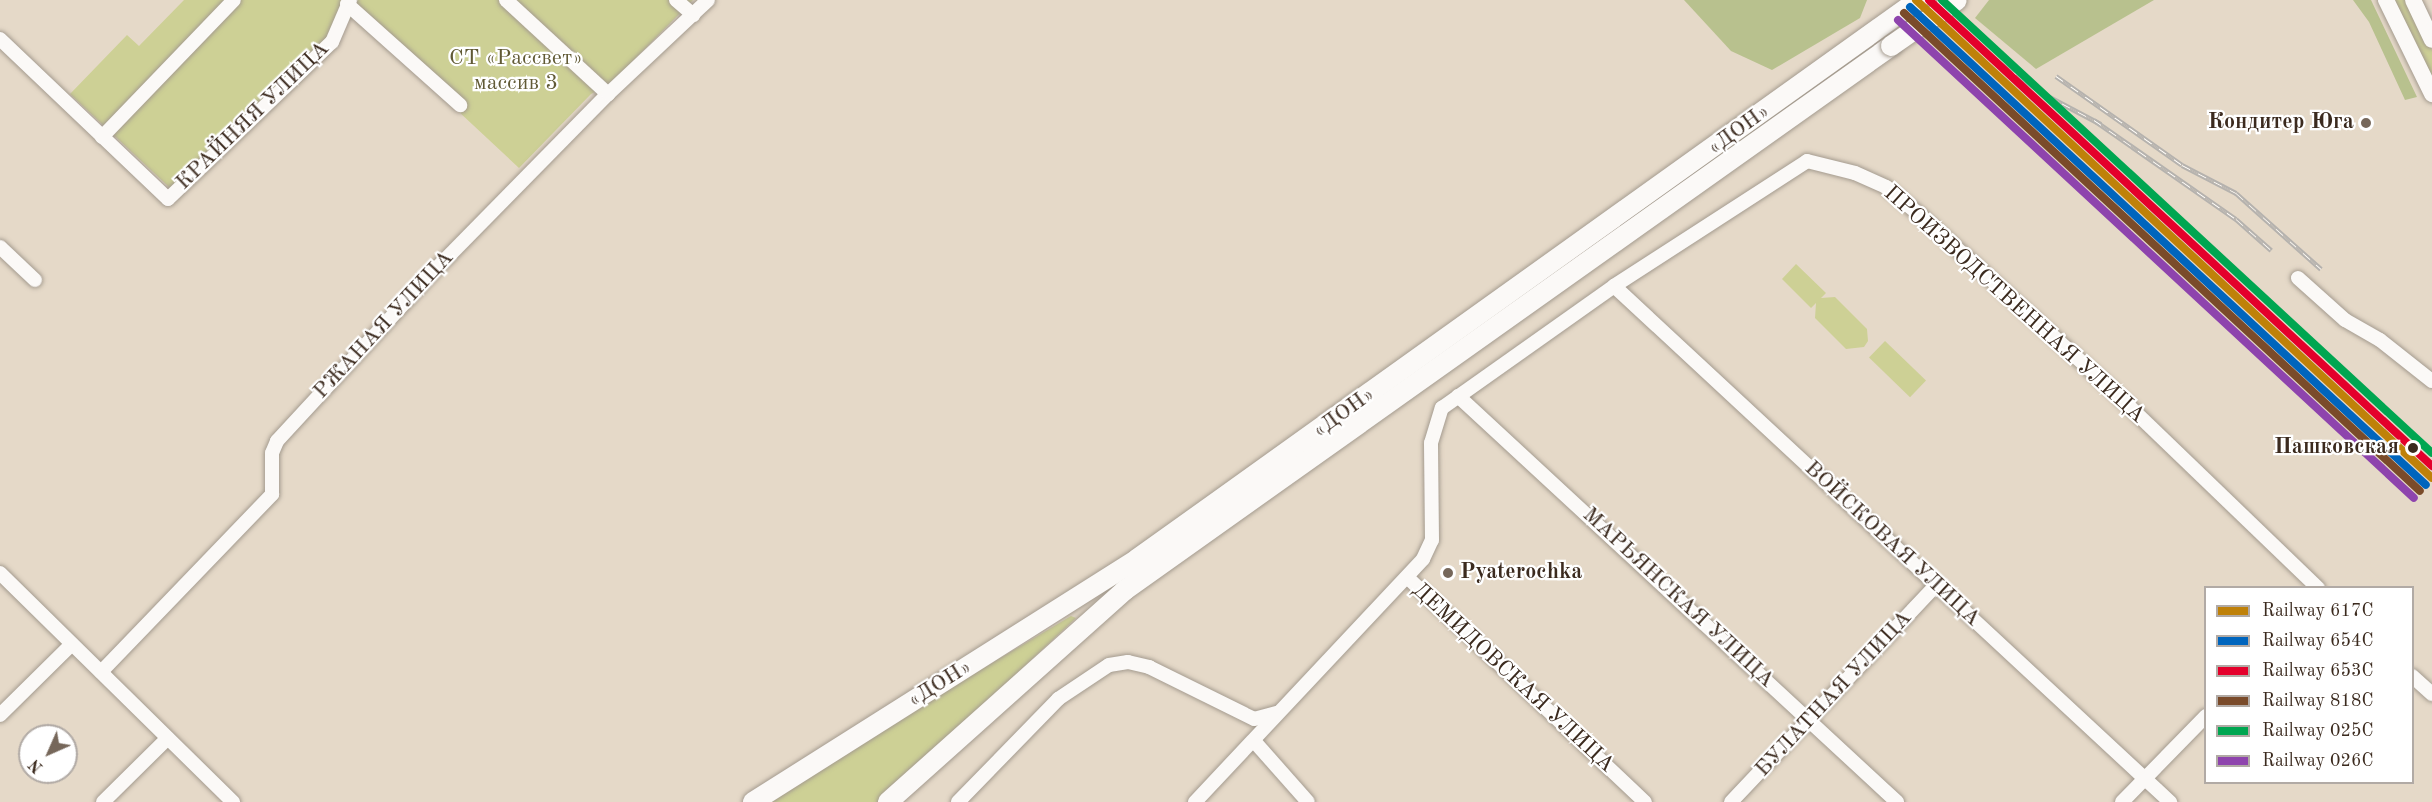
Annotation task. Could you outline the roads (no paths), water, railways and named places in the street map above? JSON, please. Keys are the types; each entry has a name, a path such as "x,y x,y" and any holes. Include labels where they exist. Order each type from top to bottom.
{"highway":[{"name":"«ДОН»","path":"753,802 1137,559 1918,0"},
{"name":"«ДОН»","path":"888,802 1125,590 1957,0"}],"main road":[{"path":"2386,0 2432,94"},
{"path":"2413,0 2432,40"}],"street":[{"path":"0,39 102,137 234,0"},
{"path":"506,0 608,94"},
{"path":"676,0 693,15"},
{"name":"РЖАНАЯ УЛИЦА","path":"101,672 272,494 272,453 277,441 431,274 608,94 708,0"},
{"path":"348,2 460,105"},
{"name":"КРАЙНЯЯ УЛИЦА","path":"102,137 168,199 332,42 348,2"},
{"name":"ПРОИЗВОДСТВЕННАЯ УЛИЦА","path":"1195,802 1408,578 1432,540 1434,426 1442,408 1614,286 1808,161 1855,173 1886,187 1920,215 2107,385 2316,586"},
{"path":"0,248 35,280"},
{"path":"2298,278 2345,320 2380,340 2432,381"},
{"name":"ВОЙСКОВАЯ УЛИЦА","path":"1614,286 2170,802"},
{"name":"МАРЬЯНСКАЯ УЛИЦА","path":"1458,396 1896,802"},
{"path":"0,573 233,802"},
{"name":"ДЕМИДОВСКАЯ УЛИЦА","path":"1408,578 1645,802"},
{"name":"БУЛАТНАЯ УЛИЦА","path":"1731,802 1936,585"},
{"path":"0,715 72,644"},
{"path":"958,802 1058,699 1109,664 1128,662 1149,667 1254,718 1279,712"},
{"path":"2414,678 2432,694"},
{"path":"2122,802 2204,717"},
{"path":"103,802 168,738"},
{"path":"1254,741 1308,802"}],"railway":[{"path":"1930,0 1998,63"},
{"path":"1994,59 2046,95 2101,124"},
{"path":"2056,76 2182,165 2236,193 2321,269"},
{"path":"2029,91 2076,134"},
{"path":"2094,120 2236,219 2271,250"}],"rail line":[{"name":"617C","path":"1916,0 2432,478"},
{"name":"653С","path":"1929,0 2432,466"},
{"name":"025С","path":"1942,0 2432,453"},
{"name":"654С","path":"1910,7 2426,485"},
{"name":"818С","path":"1904,13 2420,491"},
{"name":"026С","path":"1898,20 2414,498"}],"place":[{"name":"Кондитер Юга","path":"2366,123"},
{"name":"Пашковская","path":"2413,448"},
{"name":"Pyaterochka","path":"1448,573"}],"park label":[{"name":"СТ «Рассвет» массив 3","path":"516,70"}]}
